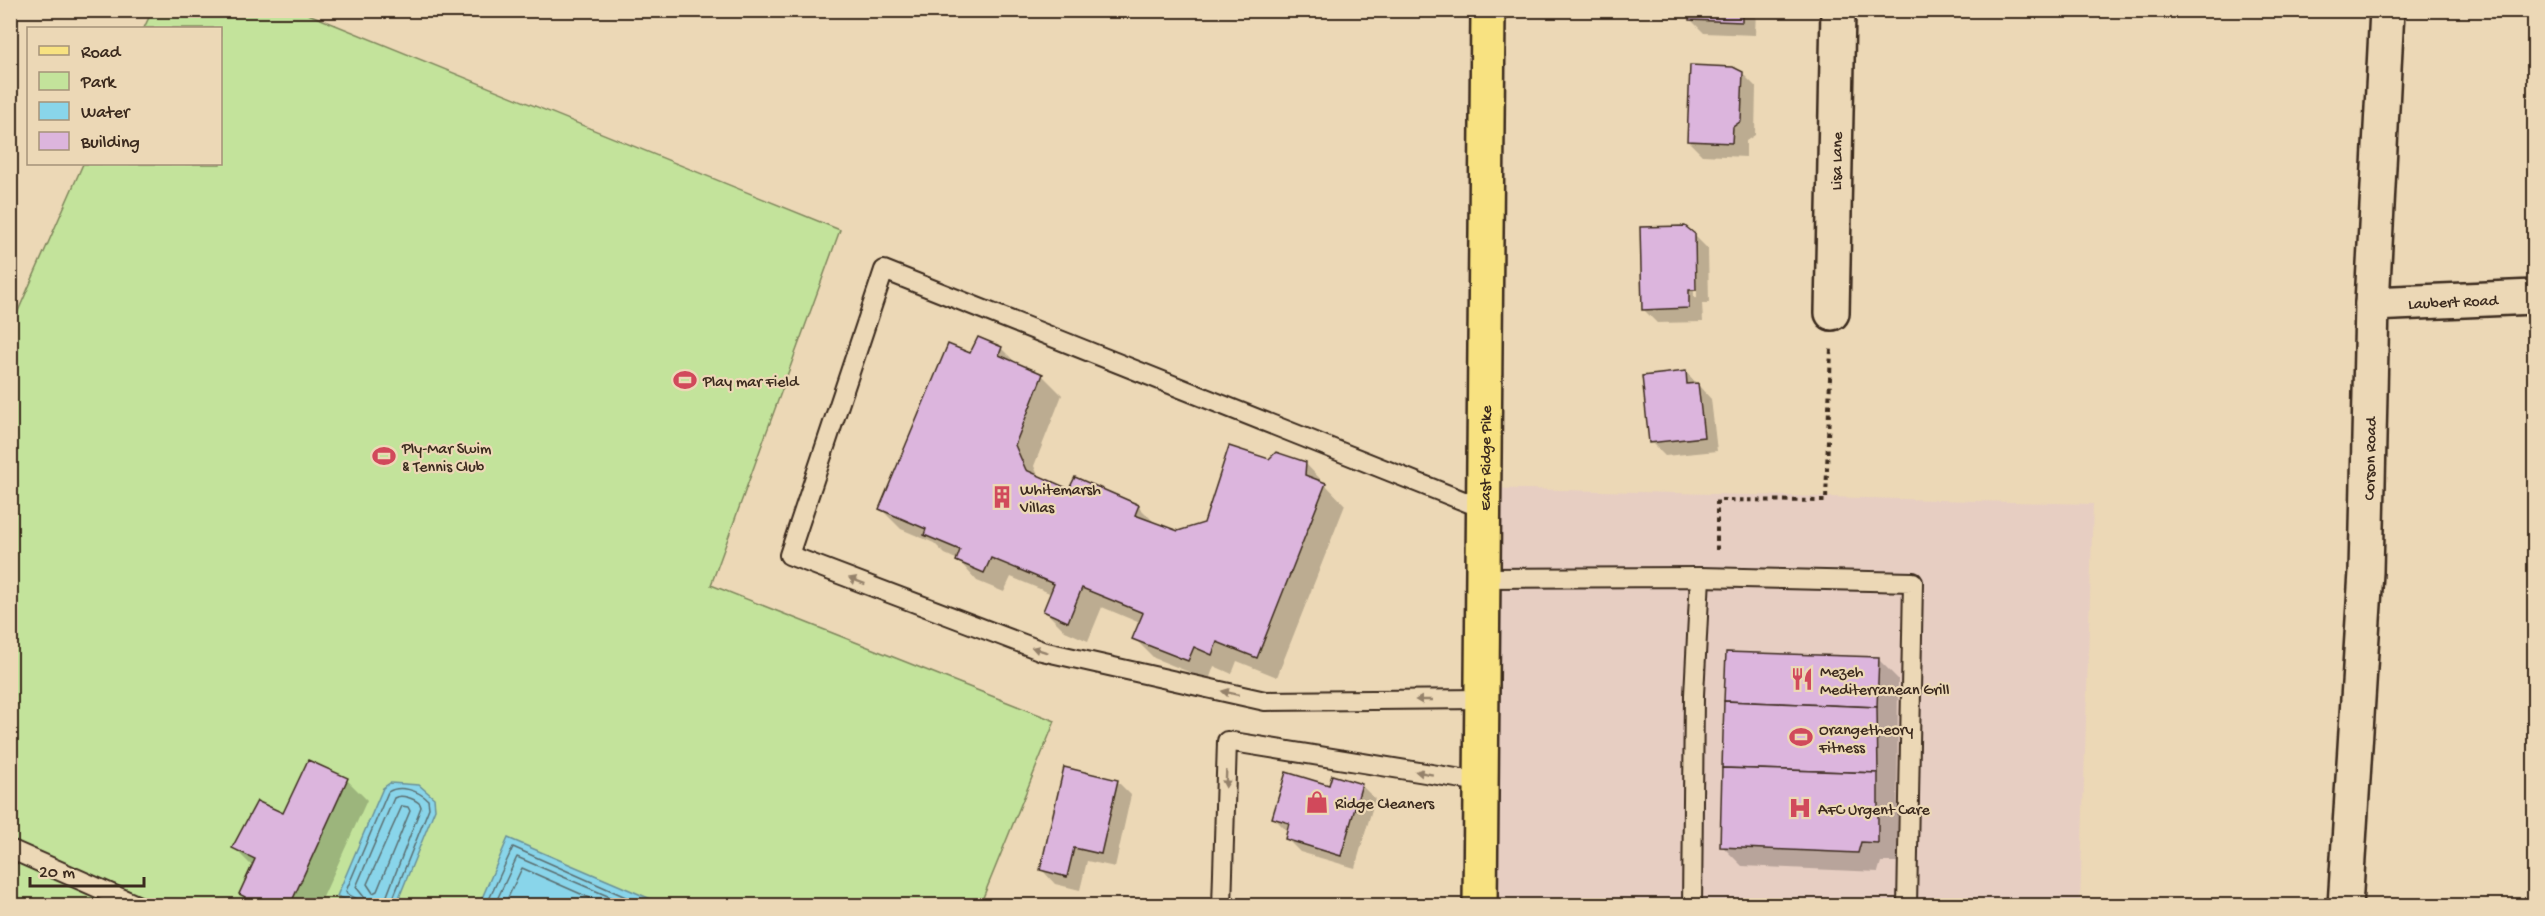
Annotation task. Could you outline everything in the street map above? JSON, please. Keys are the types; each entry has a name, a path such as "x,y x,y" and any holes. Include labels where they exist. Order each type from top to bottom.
{"main road":[{"name":"East Ridge Pike","path":"1480,906 1488,10"}],"street":[{"name":"Lisa Lane","path":"1832,313 1838,10"},
{"name":"Corson Road","path":"2345,906 2366,572 2372,304 2387,10"},
{"name":"Laubert Road","path":"2372,304 2535,297"}],"lane":[{"path":"1482,699 1265,701 1042,651 789,555 884,270 1484,509"},
{"path":"1692,906 1694,694 1700,577"},
{"path":"1483,578 1700,577 1913,582 1907,906"},
{"path":"1222,906 1227,741 1481,782"},
{"path":"10,849 139,906"}],"path":[{"path":"1720,578 1717,500 1826,501 1832,313"}],"shaded area":[{"path":"1484,488 2093,504 2080,905 1480,906"}],"green space":[{"name":"Ply-Mar Swim & Tennis Club","path":"152,11 301,11 840,230 711,585 1055,721 980,905 11,906 11,327 83,165 222,165 222,27 144,27"}],"water":[{"path":"390,783 419,785 434,798 435,809 396,905 358,905 337,896 383,788"},
{"path":"508,838 653,900 651,905 479,905"}],"building":[{"path":"1689,10 1742,10 1742,22 1689,20"},
{"path":"1690,65 1733,67 1743,72 1741,121 1733,127 1732,143 1687,141"},
{"path":"1685,226 1695,234 1696,290 1689,290 1689,308 1642,310 1640,227"},
{"name":"Whitemarsh Villas","path":"978,337 1002,347 999,355 1043,374 1015,445 1026,470 1069,489 1075,477 1139,505 1135,515 1178,531 1204,523 1229,446 1269,459 1276,452 1306,462 1305,475 1326,483 1257,658 1217,642 1212,655 1194,647 1188,661 1132,639 1143,613 1082,588 1068,622 1043,611 1054,584 991,558 984,573 956,561 960,550 924,535 926,529 879,509 948,344 970,353"},
{"path":"1686,371 1687,384 1698,383 1704,437 1649,443 1642,376"},
{"name":"Mezeh Mediterranean Grill","path":"1726,652 1879,657 1877,707 1724,701"},
{"name":"Orangetheory Fitness","path":"1724,701 1877,707 1878,773 1722,768"},
{"path":"308,760 348,778 292,901 298,904 242,906 245,897 239,894 255,859 232,848 257,801 283,813"},
{"path":"1064,767 1118,780 1101,854 1074,848 1067,877 1040,870"},
{"name":"AFC Urgent Care","path":"1722,768 1878,773 1878,843 1861,842 1858,853 1720,847"},
{"name":"Ridge Cleaners","path":"1286,772 1329,785 1332,775 1362,784 1341,856 1285,839 1289,823 1272,818"}],"place":[{"name":"Play mar Field","path":"685,380"},
{"name":"Ply-Mar Swim & Tennis Club","path":"384,456"},
{"name":"Whitemarsh Villas","path":"1002,497"},
{"name":"Mezeh Mediterranean Grill","path":"1802,679"},
{"name":"Orangetheory Fitness","path":"1801,737"},
{"name":"Ridge Cleaners","path":"1317,802"},
{"name":"AFC Urgent Care","path":"1800,808"}]}
